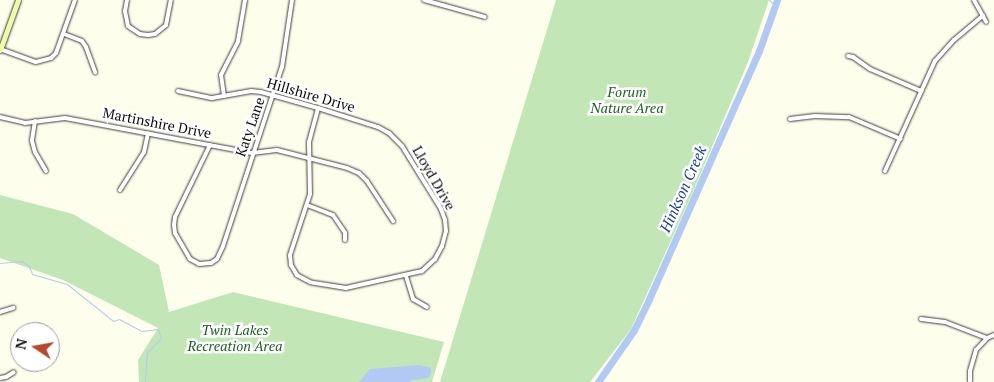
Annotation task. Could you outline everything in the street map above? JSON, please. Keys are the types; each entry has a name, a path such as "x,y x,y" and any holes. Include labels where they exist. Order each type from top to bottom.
{"street":[{"path":"18,0 0,50 36,62 44,61 56,53 75,0"},
{"path":"127,0 125,11 128,26 140,34 148,35 155,34 166,25 171,0"},
{"path":"224,96 221,75 238,41 245,0"},
{"name":"Katy Lane","path":"210,145 175,217 174,225 175,233 193,262 206,264 217,259 273,95 282,67 292,0"},
{"path":"424,0 485,17"},
{"path":"974,0 986,22"},
{"path":"885,172 935,61 954,40 983,16"},
{"path":"64,34 82,41 95,72"},
{"path":"848,56 854,56 870,69 922,91"},
{"name":"Hillshire Drive","path":"178,91 204,98 251,91 273,95 378,127 389,133"},
{"path":"318,108 310,135 310,194 307,205 333,215 345,232 345,240"},
{"path":"790,119 815,116 849,117 901,139"},
{"name":"Martinshire Drive","path":"0,117 18,123 65,118 252,153 277,150 309,158 359,173 367,181 393,221"},
{"path":"35,121 32,141 35,152 46,171"},
{"path":"120,190 144,152 148,133"},
{"name":"Lloyd Drive","path":"307,205 292,247 291,265 304,280 337,288 354,288 422,271 435,259 446,231 445,220 441,208 402,146 389,133"},
{"path":"406,276 413,299 427,307"},
{"path":"0,312 13,308"},
{"path":"921,319 944,322 987,338"},
{"path":"970,381 972,358 987,338 994,335"},
{"path":"0,378 14,372"}],"green space":[{"name":"Forum Nature Area","path":"556,0 769,0 748,62 692,194 631,329 590,382 440,382"},
{"name":"Twin Lakes Recreation Area","path":"0,195 73,214 159,265 169,312 233,292 444,342 432,382 139,382 138,360 158,328 63,280 0,258"}],"water":[{"path":"419,365 431,368 428,378 411,380 410,382 359,382 370,369"}],"waterway":[{"name":"Hinkson Creek","path":"769,0 775,5"},
{"name":"Hinkson Creek","path":"598,382 634,330 649,299 759,51 777,0"},
{"path":"0,263 22,261 29,266 32,274 67,284 113,321 119,319 142,331 158,329 161,338 147,353 145,382"}]}
